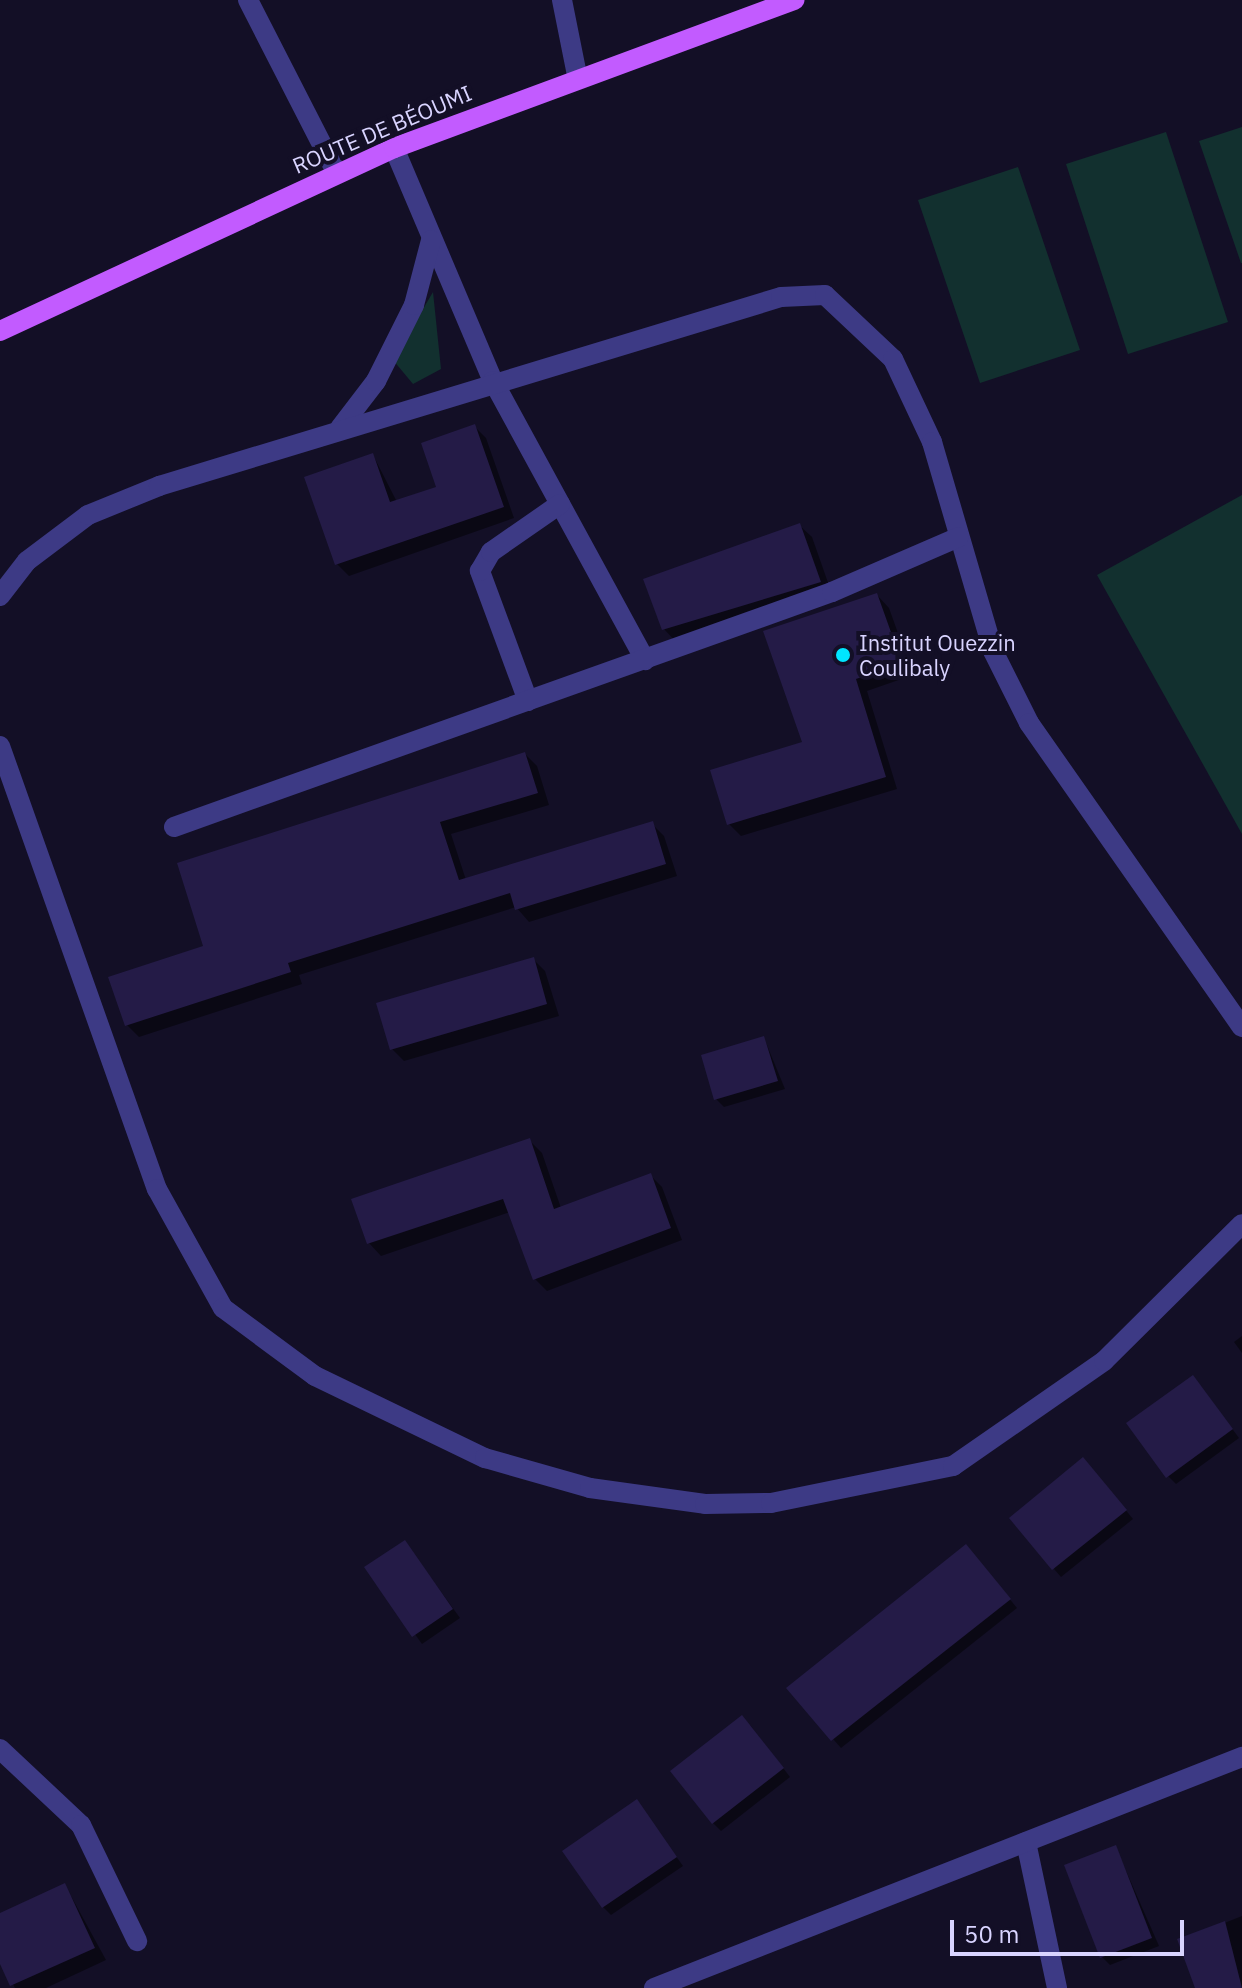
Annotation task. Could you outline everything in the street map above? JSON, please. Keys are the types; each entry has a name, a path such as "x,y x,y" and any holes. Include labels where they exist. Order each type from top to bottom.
{"main road":[{"name":"ROUTE DE BÉOUMI","path":"0,331 336,172 577,75 795,0"}],"street":[{"path":"248,0 336,172"},
{"path":"562,0 577,75"},
{"path":"394,148 493,381 645,660"},
{"path":"340,428 376,381 414,305 431,240"},
{"path":"0,596 27,561 88,515 340,428 493,381 781,297 825,295 893,359 932,442 993,651 1029,723 1242,1027"},
{"path":"528,701 480,571 491,552 560,504"},
{"path":"174,827 645,660 959,537"},
{"path":"0,746 157,1189 223,1308 315,1376 485,1458 590,1488 705,1504 771,1503 953,1466 1104,1361 1242,1224"},
{"path":"0,1749 81,1825 137,1941"},
{"path":"654,1988 1242,1757"},
{"path":"1026,1842 1057,1988"}],"green space":[{"path":"1242,127 1242,263 1241,263 1199,141"},
{"path":"1166,132 1228,322 1128,354 1066,164"},
{"path":"1018,167 1080,350 980,383 918,200"},
{"path":"433,292 441,369 413,384 393,360"},
{"path":"1242,495 1242,834 1097,575"}],"building":[{"path":"475,424 504,507 335,565 304,477 373,453 390,502 436,487 421,443"},
{"path":"800,523 821,582 662,630 643,579"},
{"path":"877,593 902,663 856,679 886,777 727,825 710,770 802,742 763,631"},
{"path":"525,752 538,793 440,822 459,880 653,821 666,864 515,910 510,893 288,963 291,972 125,1026 108,977 203,946 177,863"},
{"path":"534,957 547,1004 390,1050 376,1003"},
{"path":"764,1036 778,1081 714,1100 701,1055"},
{"path":"530,1138 554,1209 651,1173 671,1228 533,1280 503,1199 367,1244 351,1199"},
{"path":"1193,1375 1233,1429 1166,1478 1126,1423"},
{"path":"1083,1457 1127,1510 1052,1570 1009,1518"},
{"path":"405,1540 453,1609 412,1637 364,1567"},
{"path":"966,1544 1011,1599 831,1741 786,1688"},
{"path":"742,1715 784,1768 712,1824 670,1771"},
{"path":"637,1799 677,1857 602,1908 562,1851"},
{"path":"1116,1845 1152,1938 1100,1958 1064,1865"},
{"path":"65,1883 95,1948 10,1986 0,1964 0,1913"},
{"path":"1225,1921 1242,1988 1195,1988 1177,1939"}],"place":[{"name":"Institut Ouezzin Coulibaly","path":"843,655"}]}
